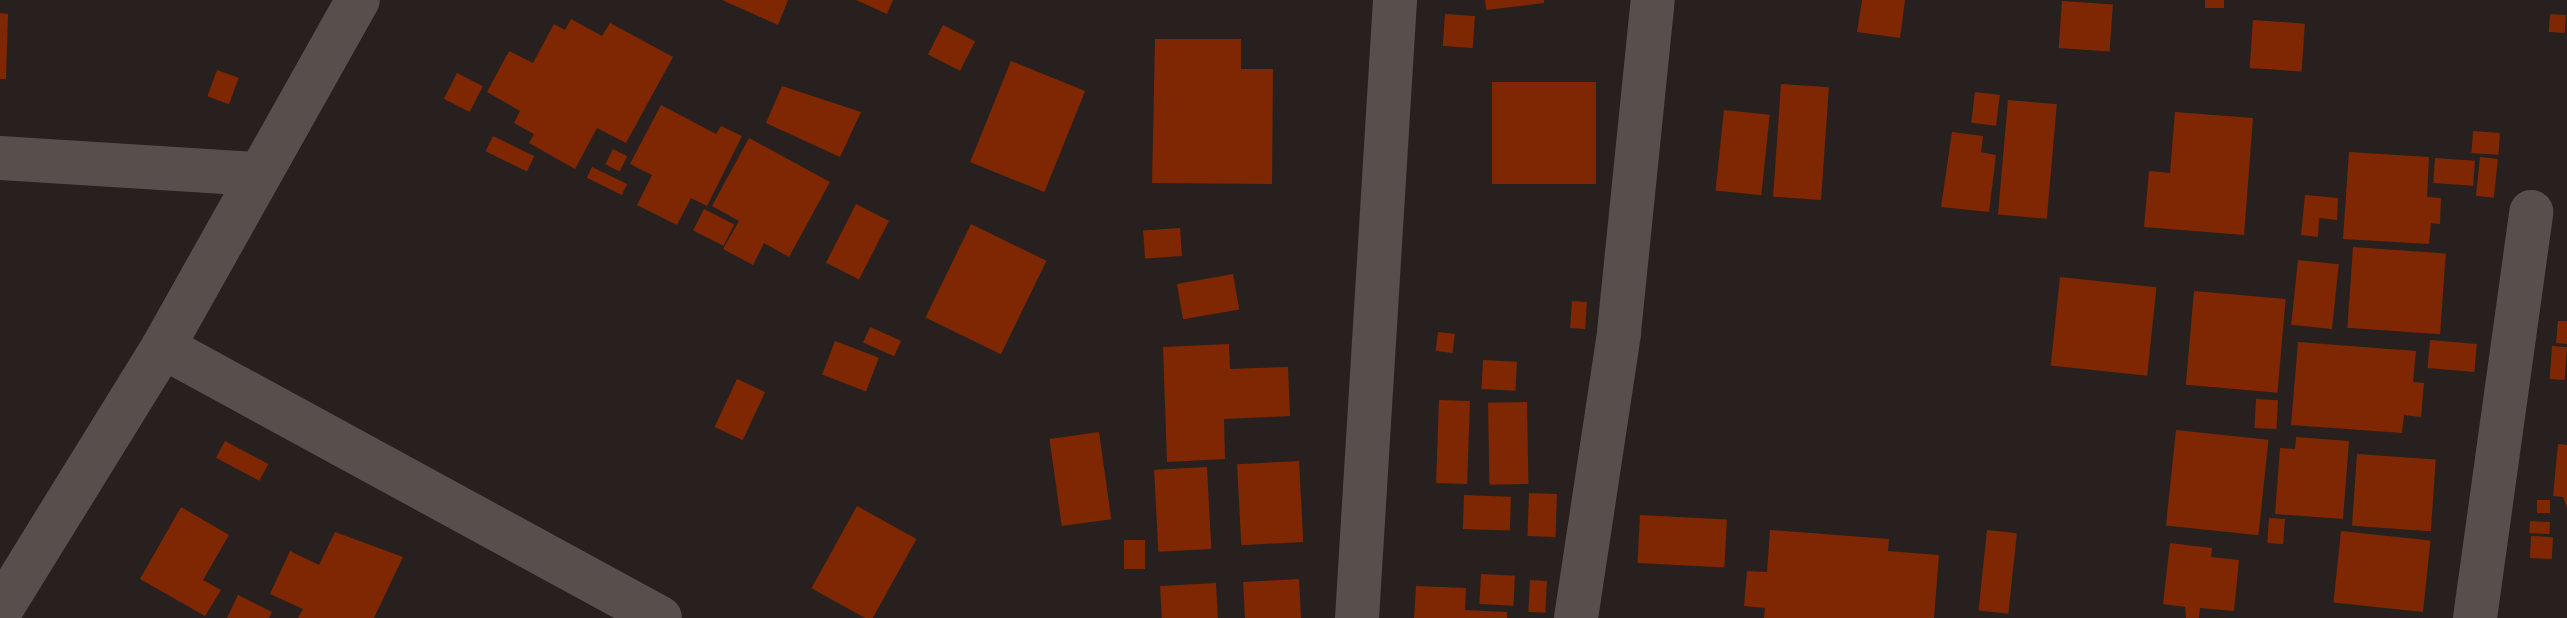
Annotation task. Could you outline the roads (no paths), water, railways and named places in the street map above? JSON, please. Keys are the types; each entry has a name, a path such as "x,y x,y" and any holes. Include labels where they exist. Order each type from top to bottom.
{"street":[{"path":"0,611 163,347 257,174 358,0"},
{"path":"1357,618 1395,0"},
{"path":"1576,618 1619,332 1653,0"},
{"path":"0,158 257,174"},
{"path":"2475,618 2531,212"},
{"path":"163,347 660,618"}]}
